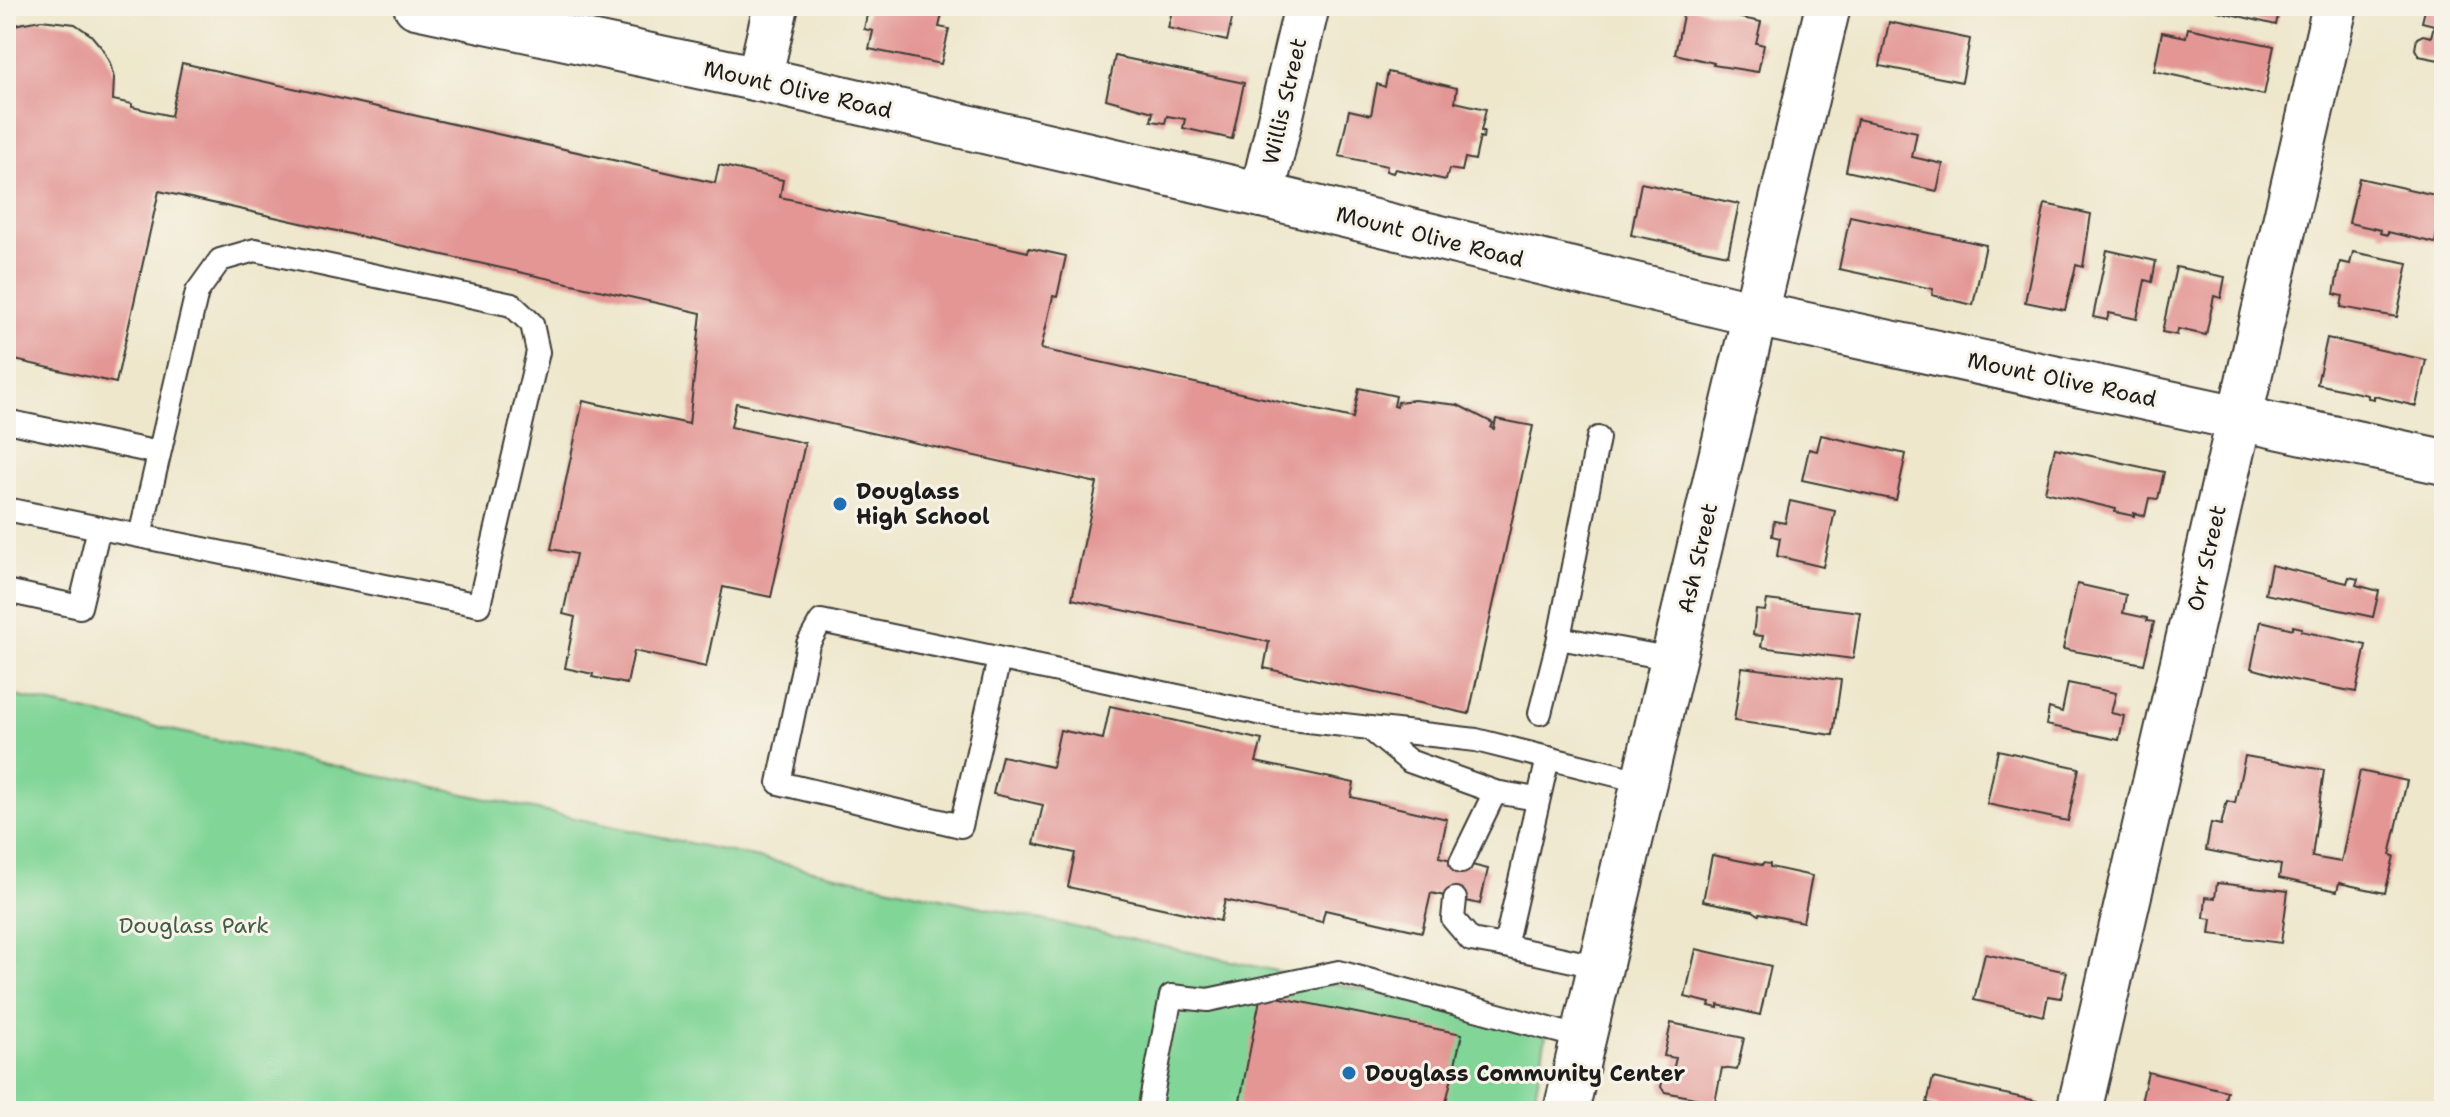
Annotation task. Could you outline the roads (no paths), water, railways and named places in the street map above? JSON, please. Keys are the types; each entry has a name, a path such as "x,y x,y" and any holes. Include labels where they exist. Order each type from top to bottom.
{"street":[{"name":"Mount Olive Road","path":"416,6 759,79 1262,195 1755,314 2444,462"},
{"path":"759,79 776,6"},
{"name":"Willis Street","path":"1262,195 1307,6"},
{"name":"Ash Street","path":"1566,1111 1828,6"},
{"name":"Orr Street","path":"2079,1111 2335,6"}],"lane":[{"path":"6,509 479,605 538,352 532,324 512,305 255,250 220,260 197,292 140,536"},
{"path":"6,421 159,453"},
{"path":"1540,713 1559,638 1598,438"},
{"path":"6,591 80,607 99,528"},
{"path":"999,659 961,826 779,783 808,644 821,621 1282,718 1476,740 1644,782"},
{"path":"1559,638 1673,659"},
{"path":"1367,728 1409,761 1495,792 1537,799"},
{"path":"1505,946 1548,758"},
{"path":"1461,862 1495,792"},
{"path":"1455,899 1453,919 1471,940 1600,967"},
{"path":"1149,1111 1171,996 1208,1000 1339,972 1583,1038"}],"place":[{"name":"Douglass High School","path":"840,504"},
{"name":"Douglass Community Center","path":"1349,1073"}],"park label":[{"name":"Douglass Park","path":"194,925"}]}
